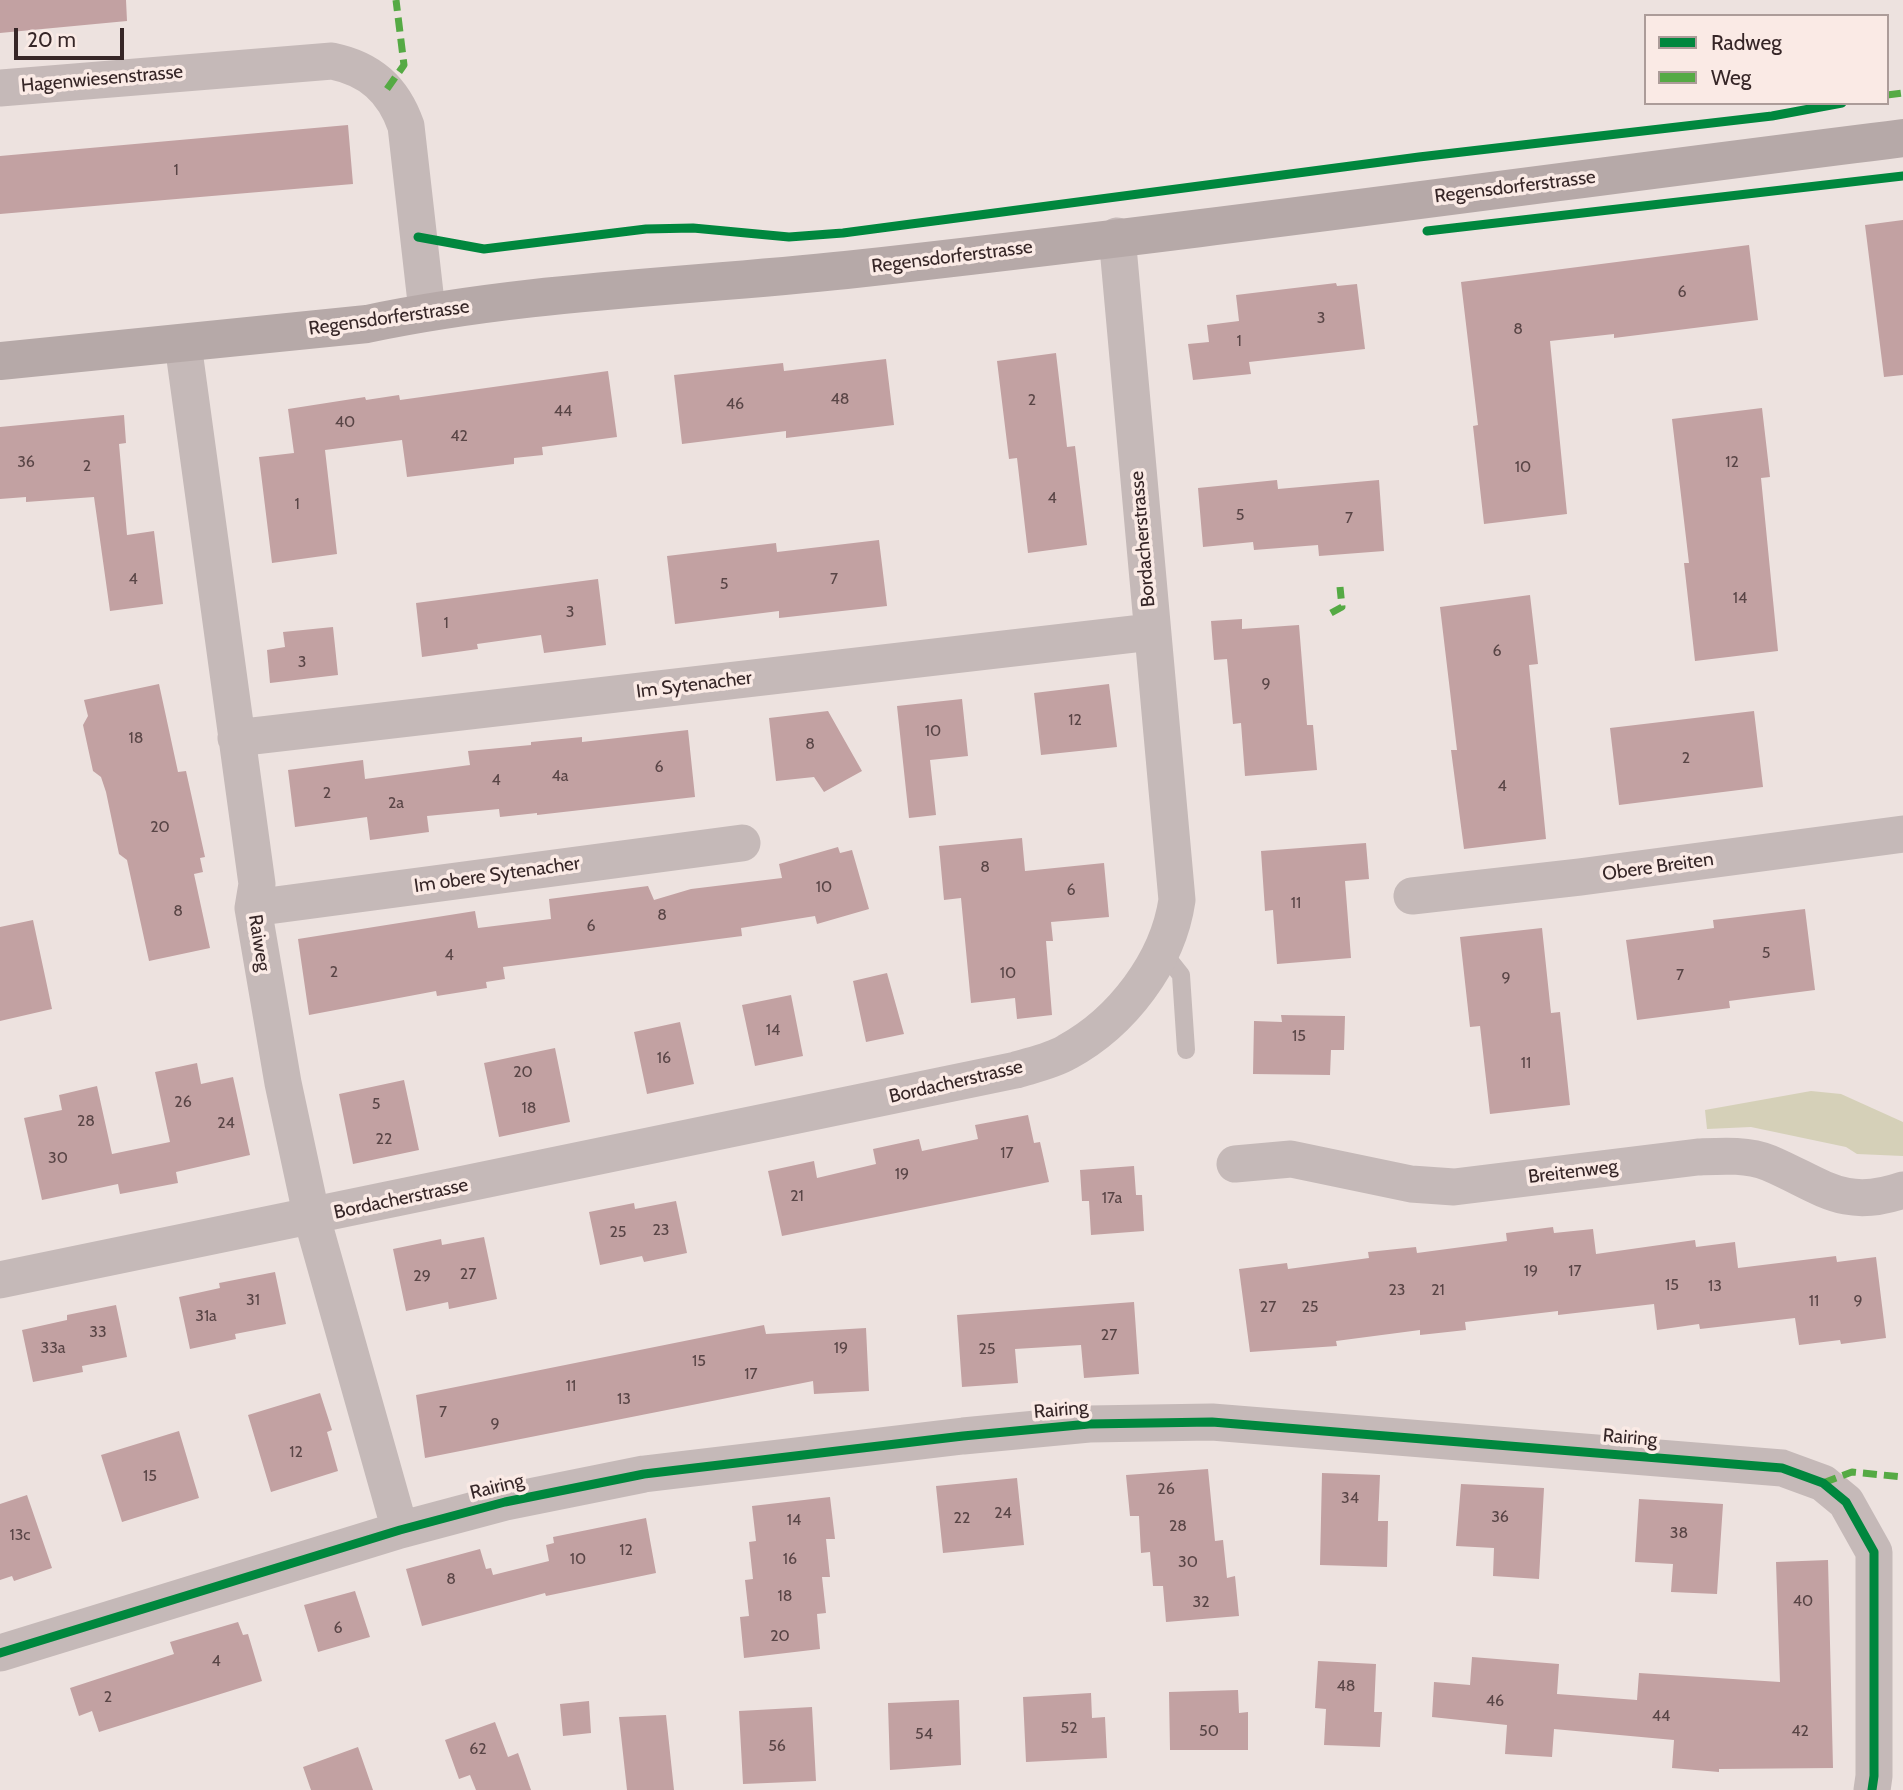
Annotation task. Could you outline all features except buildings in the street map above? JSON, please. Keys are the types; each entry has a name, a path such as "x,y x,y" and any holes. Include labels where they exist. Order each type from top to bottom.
{"street":[{"name":"Hagenwiesenstrasse","path":"0,88 321,61 352,65 371,75 399,106 406,126 427,311"},
{"name":"Regensdorferstrasse","path":"0,360 367,324 427,311 845,270 1903,138"},
{"name":"Bordacherstrasse","path":"0,1280 1016,1070 1066,1053 1121,1012 1162,951 1174,920 1177,900 1151,632 1118,236"},
{"name":"Raiweg","path":"183,344 257,884 253,908 283,1083 312,1217 400,1530"},
{"name":"Im Sytenacher","path":"236,738 1151,632"},
{"name":"Obere Breiten","path":"1412,895 1580,877 1903,834"},
{"name":"Im obere Sytenacher","path":"253,908 742,842"},
{"name":"Breitenweg","path":"1235,1164 1291,1159 1411,1184 1454,1187 1698,1157 1734,1156 1767,1163 1837,1197 1862,1200 1903,1190"},
{"name":"Rairing","path":"0,1653 400,1530 505,1502 644,1474 1089,1424 1212,1422 1782,1468 1823,1483 1846,1502 1874,1552 1872,1790"}],"lane":[{"path":"1162,951 1181,975 1186,1051"}],"shaded area":[{"path":"1811,1091 1841,1094 1903,1122 1903,1156 1857,1154 1846,1147 1751,1127 1707,1129 1705,1110"}],"marked path":[{"path":"387,89 404,65 396,0"},
{"path":"1889,95 1903,93"},
{"path":"1331,613 1342,607 1340,587"},
{"path":"1823,1483 1852,1472 1903,1477"}],"cycle path":[{"path":"418,237 484,249 646,229 693,228 789,237 843,233 1419,157 1772,116 1831,105"},
{"path":"1427,231 1903,176"},
{"path":"0,1653 400,1530 505,1502 644,1474 963,1436 1089,1424 1212,1422 1782,1468 1823,1483 1846,1502 1874,1552 1872,1790"}]}
